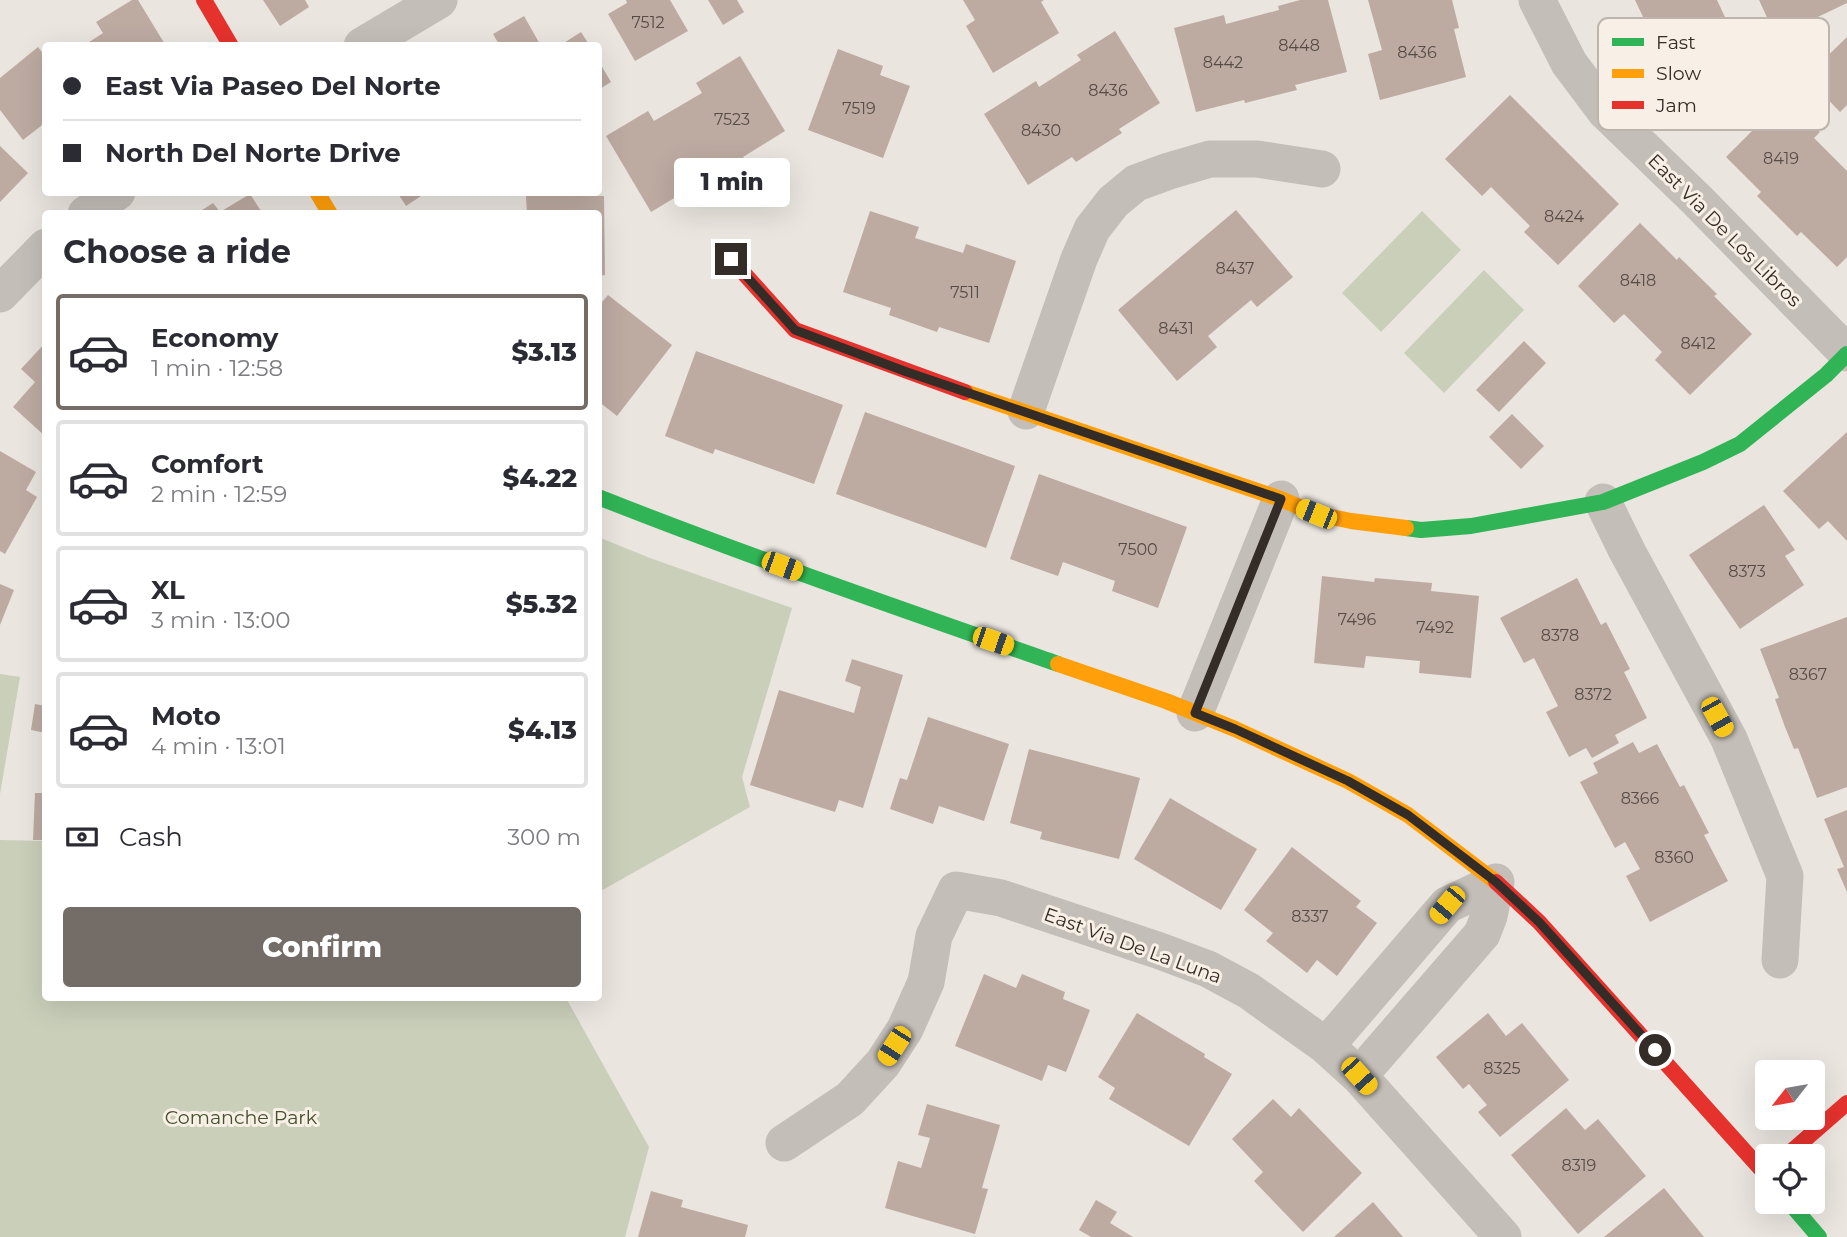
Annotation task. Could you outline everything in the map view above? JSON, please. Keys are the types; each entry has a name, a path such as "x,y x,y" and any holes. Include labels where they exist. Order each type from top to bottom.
{"street":[{"path":"204,0 229,42"},
{"path":"369,42 439,0"},
{"name":"East Via De Los Libros","path":"1537,0 1569,63 1598,102"},
{"name":"East Via De Los Libros","path":"1625,130 1847,353"},
{"path":"1026,411 1079,259 1092,229 1112,202 1136,183 1169,170 1210,159 1257,159 1322,169"},
{"path":"92,210 111,196"},
{"path":"0,294 42,251"},
{"path":"731,259 795,330 907,372 1281,499 1316,514 1421,530 1471,526 1603,502 1703,462 1740,444 1826,375 1847,353"},
{"path":"602,499 845,590 1166,701 1235,729 1348,781 1384,801 1408,815 1496,882 1539,922 1755,1162"},
{"path":"1195,713 1281,499"},
{"path":"1603,502 1728,739 1785,876 1780,960"},
{"path":"1326,1046 1447,905 1496,882"},
{"path":"1359,1076 1482,934 1496,882"},
{"name":"East Via De La Luna","path":"784,1143 850,1099 883,1063 905,1029 926,982 934,936 956,890 1001,898 1160,951 1208,970 1249,991 1326,1046 1359,1076 1503,1237"},
{"path":"1800,1144 1847,1103"},
{"path":"1799,1214 1819,1237"}],"green space":[{"path":"1422,211 1461,250 1381,332 1342,293"},
{"path":"1484,270 1524,310 1444,393 1404,353"},
{"path":"602,539 792,608 742,777 750,807 602,890"},
{"path":"0,674 20,677 0,794"},
{"name":"Comanche Park","path":"0,840 42,841 42,1001 568,1001 649,1147 625,1237 0,1237"}],"building":[{"path":"132,0 138,0 164,42 89,42 103,33 96,22"},
{"path":"263,0 305,0 309,7 280,26"},
{"path":"626,0 670,0 688,31 635,61 608,14 627,3"},
{"path":"708,0 737,0 744,12 723,25"},
{"path":"963,0 1044,0 1041,2 1059,33 993,73 966,26 975,20"},
{"path":"1300,0 1328,0 1347,72 1295,85 1297,90 1196,112 1174,28 1224,15 1226,24 1279,10 1278,6"},
{"path":"1368,0 1452,0 1459,28 1454,29 1466,77 1380,100 1368,54 1382,50"},
{"path":"1635,0 1717,0 1725,18 1644,18"},
{"path":"1759,0 1847,0 1847,3 1816,18 1767,18"},
{"path":"524,16 539,42 498,42 493,34"},
{"path":"1115,31 1160,103 1119,129 1122,133 1076,162 1072,157 1028,185 984,114 1036,81 1039,87 1081,60 1077,55"},
{"path":"581,32 587,42 565,42"},
{"path":"1847,37 1847,105 1840,112 1829,101 1829,55"},
{"path":"38,47 42,52 42,125 23,140 0,110 0,78"},
{"path":"838,49 883,66 880,75 910,86 883,158 808,130"},
{"path":"740,56 785,131 743,157 746,161 698,189 696,185 651,212 606,136 648,111 654,121 702,93 696,83"},
{"path":"602,67 611,82 602,88"},
{"path":"1510,95 1619,204 1558,265 1524,232 1530,226 1491,187 1482,196 1445,159"},
{"path":"1753,130 1818,130 1820,132 1814,138 1847,171 1847,257 1837,267 1801,232 1797,236 1757,196 1761,192 1726,157"},
{"path":"0,146 28,173 0,202"},
{"path":"251,196 260,210 223,210"},
{"path":"400,196 421,196 406,206"},
{"path":"526,196 604,196 605,275 602,275 602,210 527,210"},
{"path":"213,203 218,210 202,210"},
{"path":"1236,210 1293,277 1257,307 1251,300 1208,336 1217,347 1177,381 1118,310"},
{"path":"870,211 919,227 915,238 963,253 966,244 1016,261 989,343 939,327 937,332 889,315 891,308 843,292"},
{"path":"1640,223 1677,260 1679,257 1717,294 1714,296 1752,334 1690,395 1655,360 1662,352 1624,314 1614,323 1578,286"},
{"path":"608,295 672,345 617,416 602,404 602,302"},
{"path":"1524,341 1546,363 1499,412 1476,390"},
{"path":"42,346 42,433 13,407 35,382 21,369"},
{"path":"696,351 843,405 814,484 715,449 713,454 665,436"},
{"path":"865,412 1015,466 986,548 836,494"},
{"path":"1512,414 1544,446 1521,469 1489,437"},
{"path":"1847,432 1847,541 1828,521 1819,529 1783,491"},
{"path":"0,451 36,472 26,490 37,497 5,554 0,551"},
{"path":"1039,474 1187,527 1158,608 1112,591 1115,581 1063,562 1058,576 1010,559"},
{"path":"1764,505 1795,550 1785,556 1804,585 1740,629 1689,555"},
{"path":"1322,576 1374,582 1375,578 1432,583 1431,591 1479,596 1471,678 1419,673 1420,661 1366,656 1364,668 1314,663"},
{"path":"1577,578 1601,625 1606,622 1630,669 1624,672 1647,718 1615,735 1619,743 1592,758 1586,748 1569,757 1546,712 1558,706 1534,658 1524,663 1500,618"},
{"path":"0,584 14,590 0,625"},
{"path":"1847,617 1847,787 1817,798 1798,748 1794,749 1785,727 1775,699 1779,698 1760,649"},
{"path":"852,659 903,675 863,808 839,800 835,812 750,785 779,690 854,713 861,687 845,681"},
{"path":"35,704 42,705 42,732 31,730"},
{"path":"928,717 1009,744 984,821 939,806 933,824 890,809 900,778 907,780"},
{"path":"1633,742 1639,753 1657,744 1680,787 1684,785 1709,833 1704,835 1728,881 1650,922 1626,876 1640,869 1625,842 1615,848 1580,782 1598,773 1593,763"},
{"path":"1029,749 1140,778 1119,859 1040,839 1042,832 1010,823"},
{"path":"35,793 42,793 42,840 33,840"},
{"path":"1170,798 1257,849 1221,910 1134,859"},
{"path":"1847,810 1847,892 1837,869 1844,867 1824,819"},
{"path":"1292,847 1361,901 1356,907 1377,923 1337,976 1317,960 1307,973 1266,941 1273,933 1244,910"},
{"path":"984,974 1016,988 1022,974 1065,992 1063,999 1090,1010 1066,1072 1048,1065 1042,1081 955,1046"},
{"path":"1137,1013 1205,1054 1204,1057 1232,1074 1189,1146 1109,1099 1115,1088 1098,1077"},
{"path":"1488,1013 1506,1036 1522,1023 1569,1080 1500,1137 1478,1112 1487,1105 1469,1084 1463,1089 1436,1057"},
{"path":"1273,1099 1291,1117 1299,1108 1362,1173 1303,1232 1254,1181 1263,1172 1232,1139"},
{"path":"927,1104 1000,1125 982,1188 988,1189 975,1234 885,1208 898,1161 921,1168 930,1138 918,1135"},
{"path":"1566,1108 1585,1130 1598,1119 1646,1176 1578,1234 1511,1155"},
{"path":"1664,1188 1704,1237 1604,1237"},
{"path":"651,1191 683,1200 681,1207 748,1225 745,1237 638,1237"},
{"path":"1096,1200 1117,1212 1110,1223 1133,1237 1091,1237 1079,1230"},
{"path":"1373,1202 1403,1237 1334,1237"}],"traffic: fast":[{"path":"1406,528 1421,530 1471,526 1603,502 1703,462 1740,444 1826,375 1847,354"},
{"path":"602,499 770,562 1058,664"},
{"path":"1799,1214 1819,1237"}],"traffic: slow":[{"path":"319,196 328,210"},
{"path":"965,392 1281,499 1316,514 1406,528"},
{"path":"1058,664 1166,701 1235,729 1348,781 1408,815 1496,882"}],"traffic: jam":[{"path":"204,0 229,42"},
{"path":"731,259 795,330 965,392"},
{"path":"1496,882 1539,922 1755,1163"},
{"path":"1800,1144 1847,1103"}],"route":[{"path":"731,259 795,330 907,372 1281,499 1195,713 1348,781 1408,815 1496,882 1539,922 1655,1050"}]}
